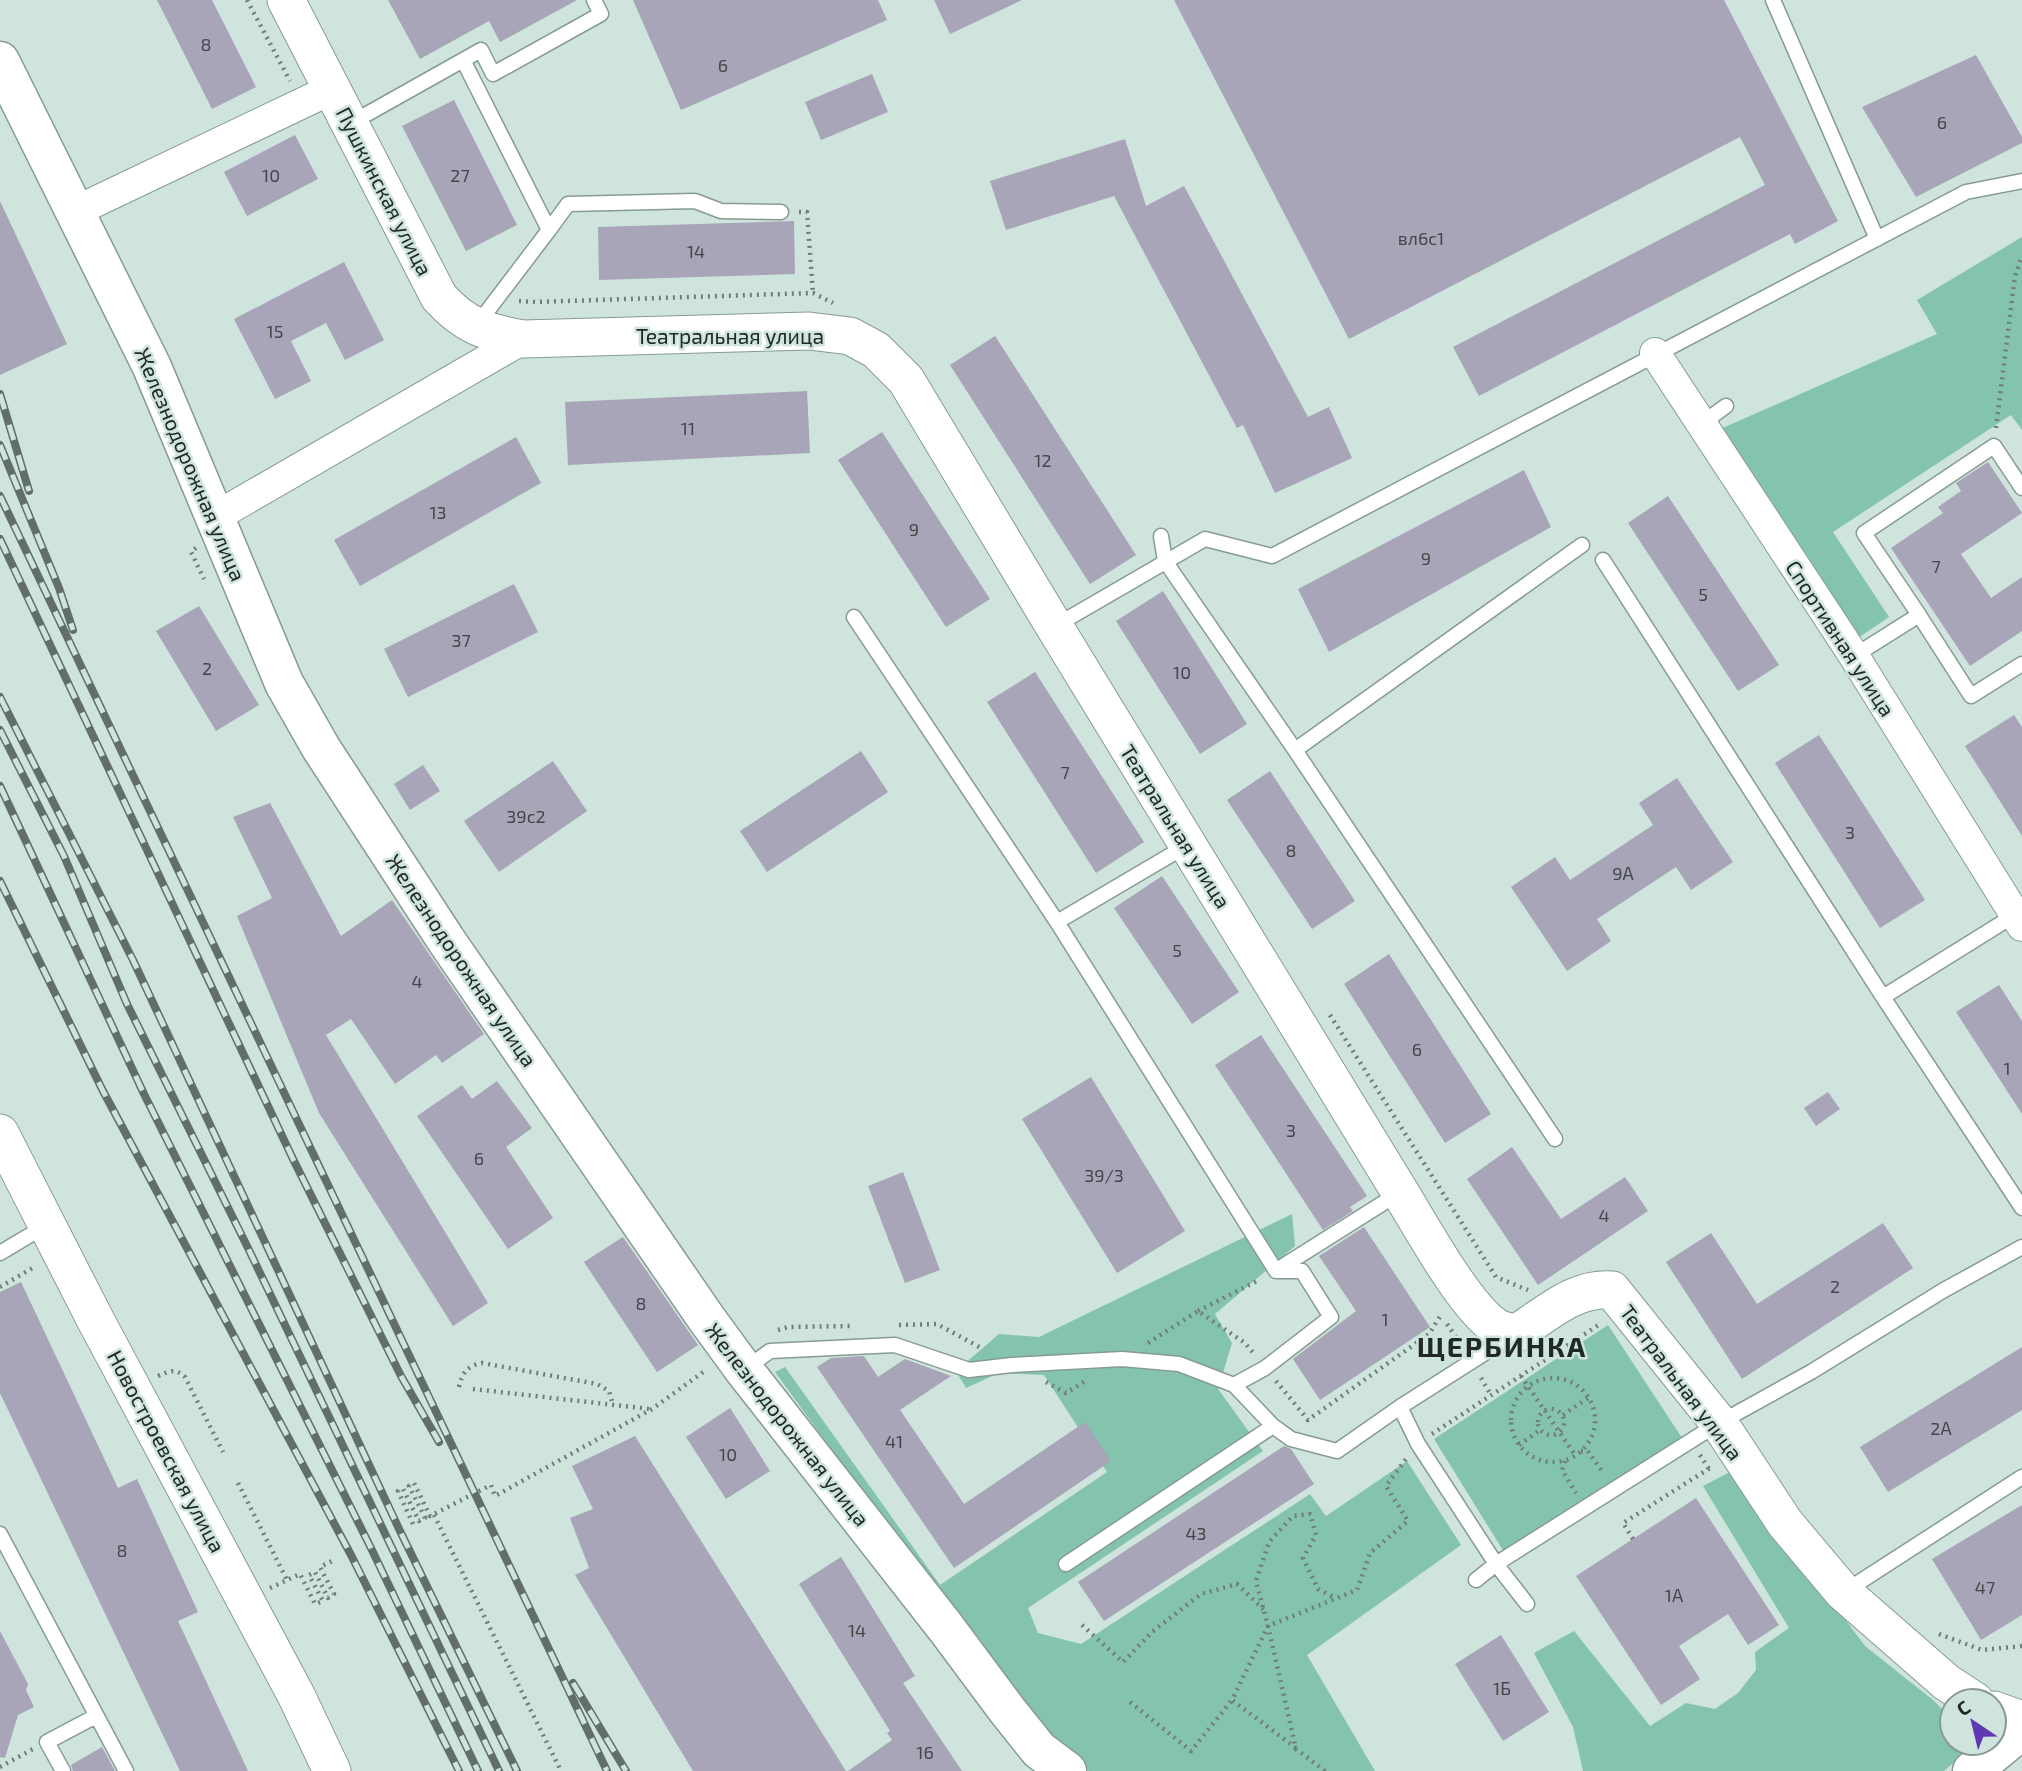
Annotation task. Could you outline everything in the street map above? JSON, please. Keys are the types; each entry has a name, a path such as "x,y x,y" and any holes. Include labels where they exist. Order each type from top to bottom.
{"main road":[{"name":"Железнодорожная улица","path":"0,61 152,367 284,683 321,748 727,1369 946,1628 1039,1750 1067,1771"},
{"path":"1972,1771 2022,1730"}],"street":[{"name":"Пушкинская улица","path":"286,0 439,297 455,314 475,327 523,339"},
{"path":"76,211 332,89"},
{"name":"Театральная улица","path":"218,525 523,339 809,331 850,336 876,350 905,380 1400,1192 1446,1265 1485,1319 1498,1329 1517,1333 1573,1296 1597,1288 1612,1290 1705,1432 1843,1592 1954,1687"},
{"name":"Спортивная улица","path":"1655,353 1854,656 2020,917"},
{"name":"Новостроевская улица","path":"0,1133 284,1673 332,1771"}],"lane":[{"path":"349,123 481,50 494,74 601,14 594,0"},
{"path":"1773,0 1877,239"},
{"path":"463,60 549,230"},
{"path":"1054,626 1205,538 1272,556 1966,192 2022,181"},
{"path":"475,327 568,204 695,201 721,211 781,212"},
{"path":"1701,424 1726,406"},
{"path":"2022,488 1994,446 1864,533 1971,696 2022,664"},
{"path":"1161,536 1165,561 1296,750 1555,1139"},
{"path":"1296,750 1582,545"},
{"path":"1603,560 1883,997 2022,1208"},
{"path":"1854,656 1919,615"},
{"path":"854,617 1058,922 1276,1271"},
{"path":"1058,922 1188,845"},
{"path":"1883,997 2020,917"},
{"path":"1276,1271 1400,1192"},
{"path":"0,1253 47,1225"},
{"path":"1476,1580 1496,1564 1705,1432 1811,1372 1944,1290 2022,1247"},
{"path":"1234,1385 1265,1368 1331,1317 1302,1271 1276,1271"},
{"path":"727,1369 770,1351 895,1345 969,1370 1012,1364 1122,1359 1179,1364 1234,1385 1273,1426 1291,1438 1337,1451 1400,1407 1517,1333"},
{"path":"1400,1407 1418,1444 1496,1564 1527,1604"},
{"path":"1066,1564 1273,1426"},
{"path":"1843,1592 2022,1477"},
{"path":"0,1534 127,1771"},
{"path":"63,1771 47,1742 96,1716"}],"path":[{"path":"781,212 807,212 813,293"},
{"path":"1994,446 2015,276 2021,259"},
{"path":"209,589 191,552 218,525"},
{"path":"0,1287 36,1266"},
{"path":"1198,1311 1276,1271"},
{"path":"1130,1702 1191,1751 1232,1700 1269,1626 1356,1590 1370,1553 1408,1521 1386,1486 1418,1444 1598,1325 1605,1323"},
{"path":"459,1387 466,1369 473,1364 482,1363 597,1384 609,1391 612,1405"},
{"path":"413,1524 398,1491 403,1489 419,1521 425,1518 409,1486 414,1483 430,1516 491,1485 495,1496 727,1369"},
{"path":"151,1379 172,1370 185,1377 223,1452"},
{"path":"1521,1376 1575,1455"},
{"path":"1554,1378 1568,1381 1588,1398 1594,1413 1594,1427 1590,1440 1581,1451 1565,1460 1543,1461 1531,1456 1519,1445 1511,1422 1512,1409 1527,1387 1540,1380 1554,1378"},
{"path":"473,1389 652,1409"},
{"path":"1563,1415 1588,1398"},
{"path":"1540,1430 1539,1420 1544,1412 1554,1410 1563,1415"},
{"path":"1559,1433 1564,1423 1563,1415"},
{"path":"1519,1445 1540,1430"},
{"path":"1540,1430 1549,1435 1559,1433"},
{"path":"1633,1539 1623,1523 1709,1469 1705,1432"},
{"path":"1581,1451 1588,1451 1593,1456"},
{"path":"1565,1460 1562,1470 1565,1476"},
{"path":"238,1483 287,1580"},
{"path":"1296,1749 1269,1626 1256,1581 1269,1542 1293,1516 1310,1514 1316,1535 1303,1558 1318,1589 1336,1598"},
{"path":"434,1515 561,1771"},
{"path":"259,1592 300,1574 316,1604 323,1601 309,1575 315,1572 328,1598 334,1594 320,1567 332,1561"},
{"path":"1082,1625 1123,1662 1152,1632 1201,1594 1237,1584 1265,1611"},
{"path":"1232,1700 1325,1771"},
{"path":"0,1767 47,1742"}],"green space":[{"path":"2022,237 2022,430 2011,415 1833,532 1889,617 1858,638 1718,430 1937,334 1917,300"},
{"path":"1292,1214 1295,1246 1215,1314 1232,1343 1218,1389 1263,1451 1028,1608 1038,1633 1081,1644 1310,1494 1326,1516 1407,1461 1461,1545 1307,1655 1375,1771 1089,1771 1044,1741 775,1372 785,1367 940,1585 1107,1472 1044,1375 999,1373 966,1388 956,1371 999,1334 1039,1337"},
{"path":"1608,1325 1684,1441 1504,1552 1434,1439"},
{"path":"1730,1472 1865,1646 1938,1705 1938,1757 1960,1757 1944,1771 1583,1771 1573,1727 1534,1653 1574,1631 1650,1726 1686,1703 1715,1709 1738,1693 1756,1670 1755,1652 1789,1628 1703,1486"}],"building":[{"path":"157,0 212,0 256,87 212,109"},
{"path":"388,0 577,0 500,42 489,21 420,59"},
{"path":"633,0 878,0 887,20 681,110"},
{"path":"934,0 1022,0 950,34"},
{"path":"1174,0 1724,0 1838,221 1795,244 1790,234 1479,396 1453,347 1765,185 1740,137 1349,339"},
{"path":"1976,55 2022,137 2022,143 1916,197 1862,107"},
{"path":"872,74 888,112 821,140 805,102"},
{"path":"454,100 517,225 466,251 402,126"},
{"path":"295,135 318,179 247,216 224,172"},
{"path":"1125,139 1146,206 1184,186 1308,417 1329,407 1352,458 1275,493 1243,425 1237,428 1114,196 1006,230 990,181"},
{"path":"0,201 67,344 0,375"},
{"path":"794,221 795,274 599,280 598,227"},
{"path":"344,262 384,340 345,360 326,323 291,341 311,381 275,399 234,319"},
{"path":"995,336 1136,555 1090,584 950,365"},
{"path":"807,391 810,453 568,465 565,402"},
{"path":"882,432 990,599 946,627 838,460"},
{"path":"516,437 541,483 360,586 334,540"},
{"path":"1988,462 2022,513 1961,554 1991,598 2022,577 2022,631 1970,666 1891,548 1943,513 1938,507 1961,491 1956,483"},
{"path":"1524,470 1551,527 1329,652 1298,589"},
{"path":"1668,496 1779,665 1738,691 1628,523"},
{"path":"514,584 538,632 408,697 384,649"},
{"path":"1163,591 1247,724 1200,754 1116,621"},
{"path":"199,606 259,705 216,731 156,631"},
{"path":"1035,672 1144,842 1096,873 987,702"},
{"path":"2014,715 2022,727 2022,836 1965,746"},
{"path":"1819,735 1925,900 1880,928 1775,763"},
{"path":"861,751 888,792 767,872 740,831"},
{"path":"553,761 587,811 499,872 464,821"},
{"path":"423,765 440,791 410,810 394,784"},
{"path":"1270,771 1355,901 1312,929 1227,800"},
{"path":"1677,778 1733,862 1691,890 1676,867 1597,919 1611,941 1567,971 1511,887 1555,857 1570,880 1653,825 1639,803"},
{"path":"270,803 341,936 392,900 484,1034 442,1063 436,1055 395,1084 351,1019 326,1035 488,1303 453,1326 319,1113 237,916 272,898 233,817"},
{"path":"1162,876 1239,992 1192,1024 1114,908"},
{"path":"1389,954 1491,1114 1445,1143 1344,984"},
{"path":"1999,985 2022,1021 2022,1114 1956,1012"},
{"path":"1261,1035 1367,1196 1350,1207 1353,1211 1323,1230 1215,1065"},
{"path":"1091,1077 1185,1231 1117,1273 1022,1119"},
{"path":"497,1081 532,1128 506,1147 553,1218 508,1249 417,1116 462,1085 472,1099"},
{"path":"1828,1092 1840,1109 1816,1126 1804,1108"},
{"path":"1512,1147 1561,1219 1625,1177 1648,1211 1538,1285 1467,1179"},
{"path":"903,1172 940,1270 905,1283 868,1186"},
{"path":"1883,1223 1913,1268 1742,1379 1666,1262 1711,1233 1757,1304"},
{"path":"1364,1227 1430,1327 1320,1400 1293,1359 1356,1311 1319,1256"},
{"path":"623,1237 698,1345 657,1372 584,1262"},
{"path":"21,1282 118,1488 137,1479 198,1612 178,1621 248,1771 180,1771 0,1393 0,1292"},
{"path":"2022,1347 2022,1410 1888,1492 1860,1447"},
{"path":"864,1356 878,1377 905,1359 951,1376 900,1410 964,1504 1085,1422 1111,1461 954,1568 817,1367 831,1358"},
{"path":"730,1408 770,1471 726,1499 686,1437"},
{"path":"635,1436 846,1771 693,1771 575,1575 589,1568 570,1518 593,1509 572,1466"},
{"path":"1284,1446 1291,1449 1314,1484 1104,1621 1078,1582"},
{"path":"1696,1498 1779,1625 1748,1645 1728,1614 1679,1646 1700,1679 1661,1705 1576,1576"},
{"path":"2022,1505 2022,1615 1981,1640 1932,1559"},
{"path":"841,1557 915,1676 903,1683 962,1771 848,1771 892,1740 887,1733 890,1731 799,1584"},
{"path":"0,1631 28,1684 26,1690 34,1707 18,1715 5,1758 0,1757"},
{"path":"1501,1635 1549,1712 1503,1741 1455,1664"},
{"path":"102,1747 115,1771 73,1771 71,1765"}],"railway":[{"path":"0,394 29,491"},
{"path":"0,445 59,588 73,630"},
{"path":"0,496 607,1771"},
{"path":"0,539 293,1159 401,1376 439,1442"},
{"path":"0,697 133,960 400,1531 517,1771"},
{"path":"0,730 64,856 127,1004 248,1248 499,1771"},
{"path":"0,786 144,1094 370,1546 478,1771"},
{"path":"0,881 103,1091 351,1555 459,1771"},
{"path":"573,1683 626,1771"}],"district":[{"name":"ЩЕРБИНКА","path":"1502,1346"}]}
